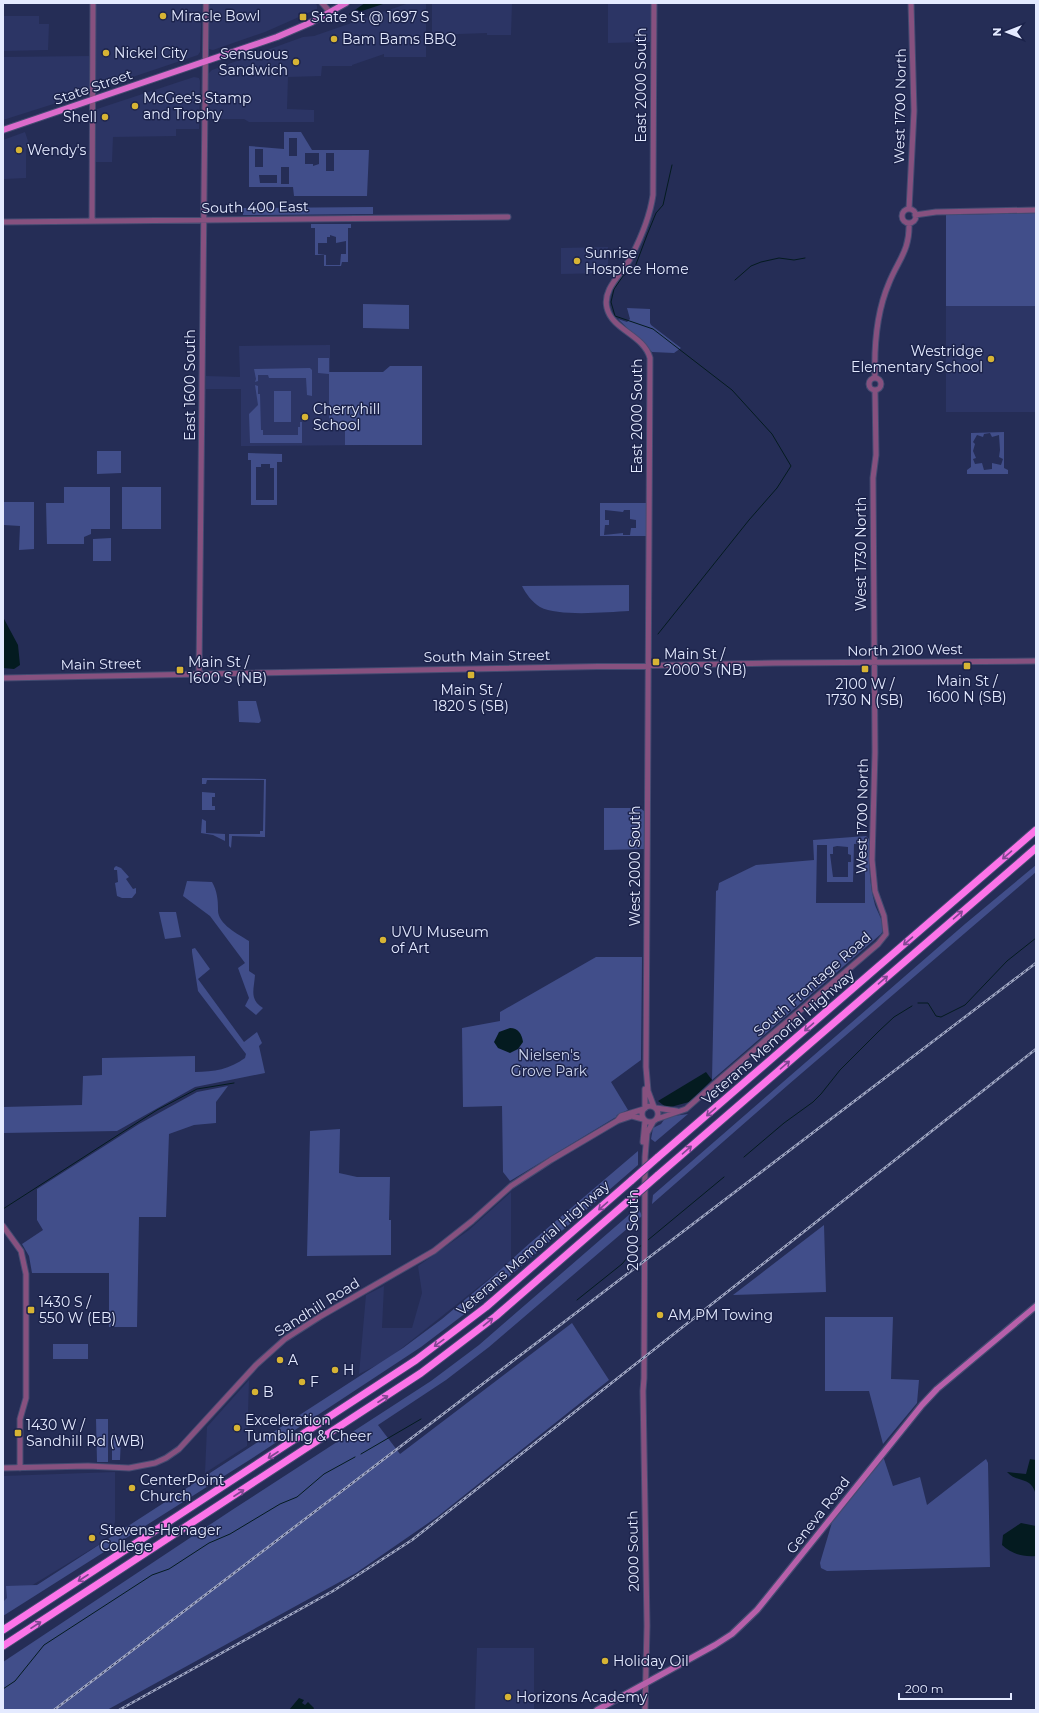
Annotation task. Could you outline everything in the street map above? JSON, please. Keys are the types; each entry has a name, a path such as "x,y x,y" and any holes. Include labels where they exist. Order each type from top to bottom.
{"highway":[{"name":"Veterans Memorial Highway","path":"3,1629 416,1360 486,1306 1036,830"},
{"name":"Veterans Memorial Highway","path":"3,1646 421,1373 496,1316 1036,848"}],"main road":[{"name":"State Street","path":"3,130 279,36 346,3"},
{"name":"Geneva Road","path":"597,1710 688,1662 726,1639 757,1610 937,1389 1036,1306"}],"street":[{"path":"92,221 94,3"},
{"name":"East 1600 South","path":"199,675 206,3"},
{"path":"322,3 330,12"},
{"name":"East 2000 South","path":"649,666 650,358 646,348 609,314 606,305 610,289 630,260 652,203 654,3"},
{"name":"West 1700 North","path":"909,210 914,111 911,3"},
{"path":"915,215 947,211 1036,210"},
{"path":"909,223 903,220 902,215 904,211 913,211 915,215"},
{"path":"909,223 913,221 915,215"},
{"name":"South 400 East","path":"3,222 508,218"},
{"path":"875,377 880,379 882,384 880,388 875,390 871,388 869,384 871,379 875,377 880,314 888,283 904,256 909,235 909,223"},
{"name":"West 1730 North","path":"875,390 876,455 873,478 875,719"},
{"name":"North 2100 West","path":"775,663 1036,661"},
{"name":"South Main Street","path":"199,675 775,663"},
{"name":"West 2000 South","path":"649,666 646,1067 648,1091 655,1108"},
{"name":"Main Street","path":"3,678 199,675"},
{"name":"West 1700 North","path":"875,719 872,868 875,891 885,922 886,934"},
{"name":"South Frontage Road","path":"655,1121 694,1103 712,1085 878,944 886,934"},
{"name":"West 2000 South","path":"644,1109 646,1096 644,1072 646,1067"},
{"path":"646,1157 643,1142 644,1120 642,1114 644,1109 649,1106 678,1111"},
{"path":"646,1157 648,1133 658,1113 655,1108"},
{"name":"Sandhill Road","path":"617,1121 621,1116 644,1109"},
{"name":"Sandhill Road","path":"3,1468 128,1468 145,1466 166,1458 189,1439 256,1365 284,1339 434,1251 472,1221 512,1186 551,1160 617,1121 632,1116 644,1120"},
{"path":"644,1120 655,1121"},
{"name":"2000 South","path":"645,1710 647,1626 643,1391 641,1382 644,1326 646,1157"},
{"path":"3,1226 21,1251 26,1274 26,1398 20,1419 20,1468"}],"shaded area":[{"path":"96,3 202,3 200,52 198,55 100,88 96,84"},
{"path":"209,3 316,3 317,9 265,32 213,50 209,49 208,45"},
{"path":"365,3 386,3 350,15 349,14"},
{"path":"409,3 426,3 426,57 384,57 384,54 352,66 322,66 321,76 288,77 287,109 314,110 314,122 249,122 244,119 208,119 208,74 212,70 303,37 314,36"},
{"path":"432,3 512,3 511,35 487,35 487,33 432,35"},
{"path":"608,3 651,3 650,42 608,43"},
{"path":"3,16 39,16 39,24 49,24 48,50 3,51"},
{"path":"89,56 90,90 88,93 3,120 3,57"},
{"path":"194,77 199,78 200,81 199,129 176,129 176,136 113,137 112,162 96,162 94,159 95,111 97,109"},
{"path":"25,132 30,147 26,149 26,178 4,179 3,219 3,140"},
{"path":"608,247 608,273 561,274 561,248"},
{"name":"Westridge Elementary School","path":"946,306 1036,306 1036,412 946,412"},
{"name":"Cherryhill School","path":"330,345 330,372 369,372 369,445 241,446 241,389 206,389 206,376 240,377 239,346"},
{"path":"3,617 18,645 20,665 14,669 3,668"},
{"path":"510,1028 519,1032 522,1036 523,1042 518,1049 510,1053 498,1048 494,1042 499,1032"},
{"path":"706,1072 712,1080 689,1102 667,1108 658,1101"},
{"path":"511,1192 511,1261 387,1360 359,1374 366,1295 384,1286 382,1328 412,1328 422,1293 418,1266 469,1230"},
{"path":"249,1380 247,1446 205,1473 207,1427"},
{"path":"1030,1459 1036,1460 1036,1495 1034,1489 1028,1482 1015,1478 1007,1472 1026,1474"},
{"path":"115,1472 115,1522 112,1531 103,1542 3,1603 3,1476"},
{"path":"1021,1523 1036,1526 1036,1556 1018,1554 1010,1551 1002,1545 1003,1535"},
{"path":"477,1648 534,1648 534,1710 475,1710"},
{"path":"299,1698 304,1700 302,1703 305,1705 308,1702 314,1708 313,1710 289,1710"}],"green space":[{"path":"284,132 301,132 312,150 369,150 367,196 294,196 293,187 249,187 249,146 284,149","holes":["289,138 297,138 297,156 289,156","255,149 263,149 263,167 255,167","305,153 319,153 319,164 313,166 313,164 305,164","326,153 334,153 334,171 326,171","281,167 289,167 289,184 281,184","259,175 277,175 277,183 260,183"]},
{"path":"373,207 373,214 243,215 243,208"},
{"path":"1036,213 1036,306 946,306 946,215"},
{"path":"311,224 351,224 351,228 348,228 348,262 342,262 341,266 324,266 324,255 315,255 315,228 311,228","holes":["330,235 336,237 336,243 346,241 346,254 341,254 340,265 326,265 326,255 318,254 318,243 327,243 327,237 330,237"]},
{"path":"363,304 409,305 409,329 363,328"},
{"path":"627,308 650,309 651,325 681,348 674,353 652,352 618,319 627,322 630,319"},
{"path":"318,358 329,358 329,372 383,372 390,366 422,366 422,445 345,445 345,426 322,425 322,422 329,421 329,374 318,373"},
{"path":"310,368 312,370 312,396 307,395 306,378 269,378 268,375 258,375 258,381 255,382 256,379 254,369"},
{"path":"255,385 258,386 258,394 260,394 261,430 263,430 263,435 298,435 298,427 300,427 300,422 302,422 302,443 250,443 249,414 258,405"},
{"path":"274,391 291,391 291,422 274,422"},
{"path":"1004,432 1004,468 1008,470 1008,474 967,474 967,470 971,467 971,433","holes":["990,433 992,437 999,435 999,457 1003,459 1001,465 992,463 992,469 984,470 982,463 975,464 973,459 976,458 973,451 975,444 973,442 977,435 983,437 984,434"]},
{"path":"97,451 121,451 121,473 97,474"},
{"path":"248,453 282,454 282,462 277,462 277,505 251,505 251,460 248,460","holes":["261,464 270,464 270,468 274,468 274,500 256,500 256,467 261,467"]},
{"path":"64,487 110,487 110,529 91,529 91,534 84,537 84,544 47,544 46,503 64,503"},
{"path":"122,487 161,487 161,529 122,529"},
{"path":"4,502 34,502 34,549 19,550 20,526 4,525"},
{"path":"600,503 646,503 646,536 600,536","holes":["605,510 623,512 624,510 630,510 630,519 636,520 636,528 631,528 630,535 623,535 623,533 604,535 605,525 609,525 609,520 605,520"]},
{"path":"111,538 111,561 93,561 93,539"},
{"path":"629,585 629,611 583,613 559,612 540,607 534,603 522,586"},
{"path":"238,701 256,701 261,721 259,723 239,722"},
{"path":"202,778 266,779 265,837 232,836 231,848 229,846 229,834 260,834 260,831 263,831 264,780 207,780 206,784 202,784"},
{"path":"202,792 215,793 215,797 212,797 212,806 215,806 215,810 202,810"},
{"path":"604,808 640,808 644,811 644,849 604,850"},
{"path":"202,819 206,821 206,833 225,834 225,841 213,835 201,833"},
{"path":"866,836 869,839 870,880 875,905 883,923 883,931 712,1080 716,891 718,890 719,883 756,865 814,860 813,840","holes":["865,843 865,903 816,903 817,845 827,845 827,882 853,882 854,844","833,847 848,847 848,854 851,855 851,862 848,862 848,877 833,877 830,854 833,854"]},
{"path":"1036,865 1036,872 652,1204 653,1195 965,924"},
{"path":"116,866 121,868 129,877 126,879 133,889 136,888 136,893 132,898 122,898 117,896 115,883 118,882 117,870 114,870"},
{"path":"187,881 212,882 217,895 219,914 224,924 249,941 249,971 255,975 253,994 256,1001 263,1008 256,1015 245,1006 249,998 238,968 245,963 210,916 183,896"},
{"path":"159,912 176,912 181,937 165,939"},
{"path":"195,948 210,969 198,979 244,1042 257,1032 262,1043 259,1046 265,1073 195,1087 117,1131 3,1133 3,1107 82,1105 83,1076 102,1075 102,1058 195,1056 195,1072 222,1069 234,1065 245,1058 246,1054 198,991 192,952 192,949"},
{"name":"Nielsen's Grove Park","path":"596,957 642,957 641,1060 611,1082 628,1110 617,1115 510,1181 503,1172 502,1106 463,1107 462,1028 500,1021 500,1012"},
{"path":"228,1086 216,1102 216,1123 194,1125 169,1134 166,1217 139,1217 137,1327 109,1327 109,1273 32,1273 29,1256 22,1244 43,1230 37,1220 37,1189 139,1124 197,1092"},
{"path":"688,1114 655,1142 651,1139 653,1128 661,1124 666,1117"},
{"path":"340,1129 339,1173 357,1177 390,1177 389,1220 391,1220 391,1255 307,1256 310,1131"},
{"path":"638,1151 638,1165 475,1306 421,1347 251,1459 3,1616 3,1602 7,1598 6,1586 37,1585 403,1348 442,1319 491,1278"},
{"path":"638,1207 642,1216 489,1347 446,1380 378,1425 400,1454 572,1323 609,1380 437,1517 356,1573 107,1710 3,1710 3,1662 232,1510 431,1381 479,1345"},
{"path":"824,1225 826,1292 733,1295"},
{"path":"825,1317 893,1317 891,1379 919,1380 917,1403 883,1444 869,1391 825,1391"},
{"path":"53,1344 88,1344 88,1359 53,1359"},
{"path":"96,1419 108,1419 108,1462 97,1462"},
{"path":"112,1437 121,1437 120,1460 112,1460"},
{"path":"883,1456 893,1486 920,1477 927,1505 986,1459 988,1463 990,1567 827,1571 821,1568 820,1563 833,1519"}],"waterway":[{"path":"658,634 749,520 777,488 791,466 772,434 732,390 653,329 615,316 611,302 614,289 623,276 635,267 656,213 663,205 672,165"},
{"path":"735,280 751,266 761,262 779,258 794,260 805,258"},
{"path":"918,1003 928,1003 936,1016 941,1017 965,1005 1007,961 1036,938"},
{"path":"744,1157 784,1123 813,1102 840,1070 879,1031 894,1017 912,1006"},
{"path":"3,1209 157,1110 197,1089 234,1083"},
{"path":"648,1240 724,1177"},
{"path":"577,1300 622,1264 633,1251 642,1245"},
{"path":"361,1454 421,1419"},
{"path":"3,1689 15,1681 44,1645 152,1575 169,1569 209,1543 230,1534 280,1504 297,1497 324,1474 355,1457"}],"railway":[{"path":"54,1710 1036,963"},
{"path":"119,1710 333,1591 412,1540 1036,1049"}],"place":[{"name":"Miracle Bowl","path":"163,16"},
{"name":"State St @ 1697 S","path":"303,17"},
{"name":"Bam Bams BBQ","path":"334,39"},
{"name":"Nickel City","path":"106,53"},
{"name":"Sensuous Sandwich","path":"296,62"},
{"name":"McGee's Stamp and Trophy","path":"135,106"},
{"name":"Shell","path":"105,117"},
{"name":"Wendy's","path":"19,150"},
{"name":"Sunrise Hospice Home","path":"577,261"},
{"name":"Westridge Elementary School","path":"991,359"},
{"name":"Cherryhill School","path":"305,417"},
{"name":"Main St / 2000 S (NB)","path":"656,662"},
{"name":"Main St / 1600 N (SB)","path":"967,666"},
{"name":"2100 W / 1730 N (SB)","path":"865,669"},
{"name":"Main St / 1600 S (NB)","path":"180,670"},
{"name":"Main St / 1820 S (SB)","path":"471,675"},
{"name":"UVU Museum of Art","path":"383,940"},
{"name":"1430 S / 550 W (EB)","path":"31,1310"},
{"name":"AM PM Towing","path":"660,1315"},
{"name":"A","path":"280,1360"},
{"name":"H","path":"335,1370"},
{"name":"F","path":"302,1382"},
{"name":"B","path":"255,1392"},
{"name":"Exceleration Tumbling & Cheer","path":"237,1428"},
{"name":"1430 W / Sandhill Rd (WB)","path":"18,1433"},
{"name":"CenterPoint Church","path":"132,1488"},
{"name":"Stevens-Henager College","path":"92,1538"},
{"name":"Holiday Oil","path":"605,1661"},
{"name":"Horizons Academy","path":"508,1697"}]}
